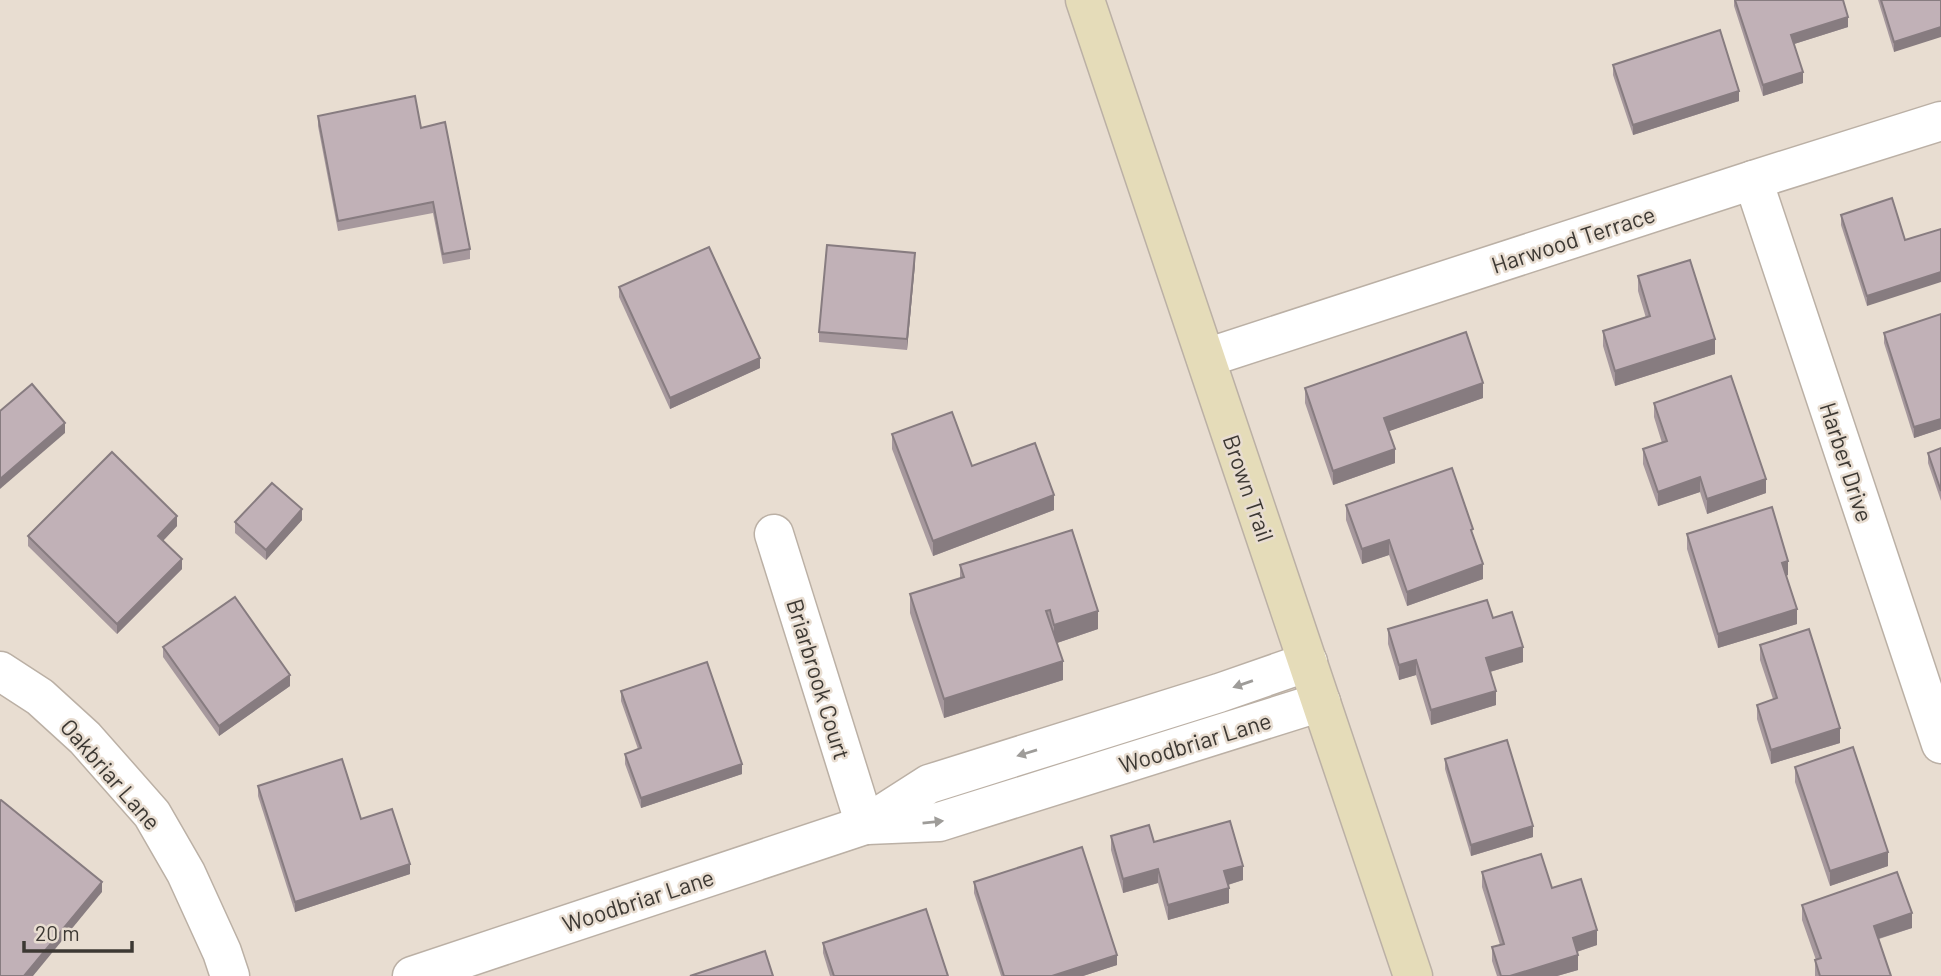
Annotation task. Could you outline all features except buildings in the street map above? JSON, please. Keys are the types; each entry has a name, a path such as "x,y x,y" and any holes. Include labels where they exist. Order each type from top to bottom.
{"street":[{"name":"Brown Trail","path":"1085,0 1413,976"},
{"name":"Harwood Terrace","path":"1206,358 1941,121"},
{"name":"Harber Drive","path":"1753,180 1941,744"},
{"name":"Briarbrook Court","path":"774,534 865,825"},
{"name":"Woodbriar Lane","path":"412,976 865,825 929,784 1219,693 1308,662"},
{"name":"Oakbriar Lane","path":"0,671 40,697 85,738 152,814 186,873 222,951 230,976"},
{"name":"Woodbriar Lane","path":"865,825 939,822 1321,702"}]}
